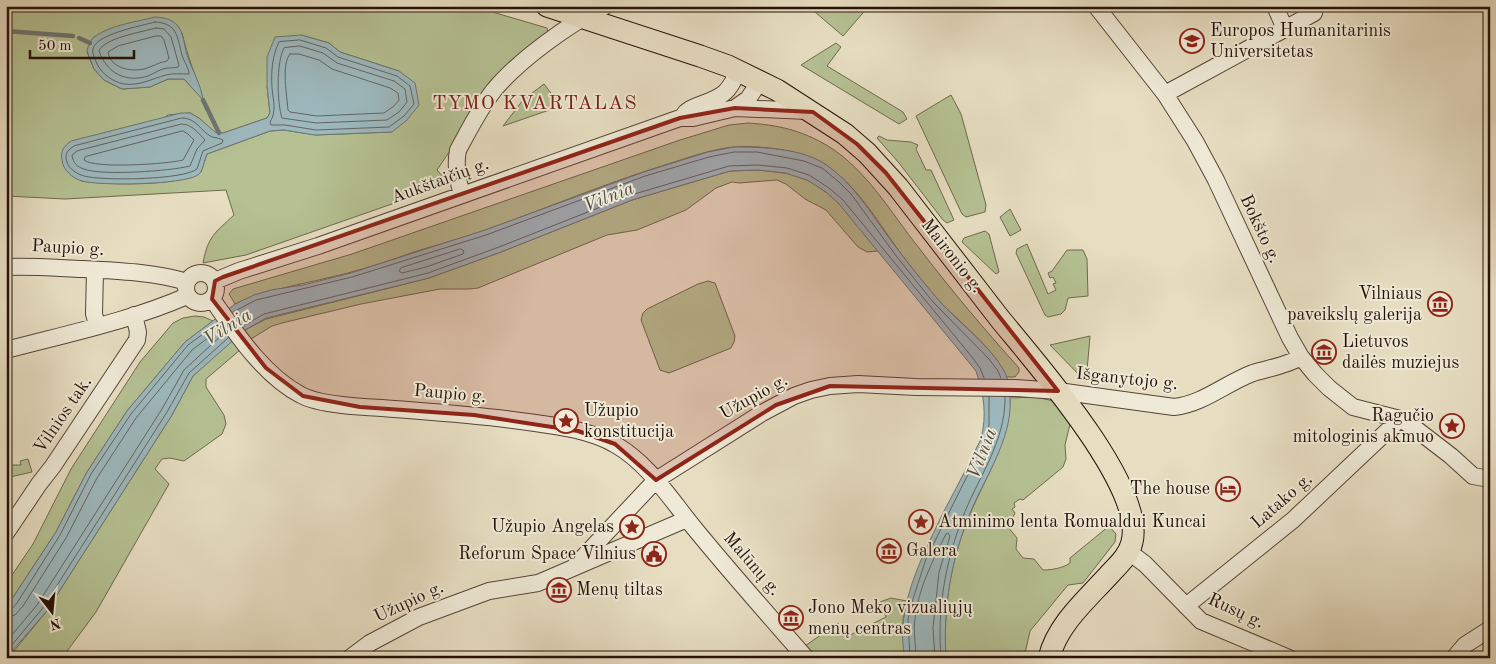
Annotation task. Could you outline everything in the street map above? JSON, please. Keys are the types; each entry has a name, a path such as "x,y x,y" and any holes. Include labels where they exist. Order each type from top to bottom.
{"main road":[{"name":"Maironio g.","path":"547,6 700,56 738,71 760,81 813,112 857,144 886,174 1089,431 1111,468 1132,517 1133,534 1129,552"},
{"path":"1049,658 1055,640 1070,618 1129,552"}],"street":[{"path":"462,194 457,174 456,161 458,150 494,91 528,58 582,17 605,6"},
{"name":"Bokšto g.","path":"1096,6 1165,94 1195,141 1216,180 1253,261 1301,358 1328,388 1353,407 1400,419 1451,456 1473,476 1490,479"},
{"path":"1275,6 1285,29"},
{"path":"1165,94 1314,13"},
{"name":"Aukštaičių g.","path":"680,118 689,109 725,94 738,71"},
{"name":"Aukštaičių g.","path":"735,108 748,99 760,81"},
{"name":"Aukštaičių g.","path":"215,281 680,118 693,118 735,108 813,112"},
{"name":"Paupio g.","path":"6,267 25,266 155,274 187,289"},
{"path":"95,270 94,314 97,326"},
{"path":"6,350 170,304 187,289 189,278 198,273 208,274 215,281 216,304 197,303 187,289"},
{"name":"Paupio g.","path":"216,304 246,345 266,368 292,390 303,396 360,407 474,415 578,430 615,444 632,455 656,480"},
{"name":"Vilnios tak.","path":"6,533 137,340 138,332 134,315"},
{"name":"Išganytojo g.","path":"1058,391 1160,406 1183,406 1200,400 1254,373 1285,365 1301,358"},
{"name":"Užupio g.","path":"574,567 656,480 762,412 794,396 830,386 858,384 1058,391"},
{"name":"Latako g.","path":"1186,606 1293,520 1400,419"},
{"path":"656,480 687,519"},
{"name":"Užupio g.","path":"350,658 388,632 440,608 489,591 538,583 687,519"},
{"name":"Malūnų g.","path":"687,519 806,658"},
{"name":"Rusų g.","path":"1129,552 1147,566 1201,621 1289,658"},
{"path":"1454,658 1465,645 1490,629"}],"highlighted area":[{"path":"735,108 813,112 857,144 886,173 1058,391 830,386 776,405 656,480 615,444 578,431 474,415 360,407 303,396 266,368 212,299 215,281 223,277 680,118"}],"green space":[{"path":"6,6 472,6 547,28 548,33 456,142 437,170 449,184 246,255 203,263 207,247 213,236 234,215 226,190 65,199 6,196","holes":["182,33 203,99 184,79 168,79 150,87 122,89 104,80 94,69 87,52 90,43","301,35 329,43 340,52 399,71 392,132 316,135 284,130 270,131 207,154 201,172 190,177 156,183 130,184 81,181 168,115 190,113 199,118 215,133 223,133 267,118 270,113 267,86"]},
{"path":"808,6 869,6 843,36"},
{"path":"836,43 841,47 827,66 903,112 907,119 899,124 801,65"},
{"path":"544,84 561,106 503,126 523,100"},
{"path":"951,95 961,114 986,205 985,212 966,217 962,214 916,116"},
{"path":"748,123 769,125 799,132 828,146 855,167 878,193 955,294 1019,368 1019,372 1015,377 1006,377 1001,366 985,346 935,296 862,200 839,175 817,160 794,152 768,148 734,147 701,154 622,179 486,230 365,268 277,290 235,304 229,294 233,289 352,254 680,140 729,125"},
{"path":"879,136 887,140 911,142 918,145 916,149 926,170 931,170 954,220 947,223 943,220 877,138"},
{"path":"758,170 795,175 818,186 838,202 878,251 867,252 858,247 826,210 805,199 786,184 777,180 732,182 716,188 686,210 637,230 607,235 478,288 440,289 361,304 272,326 251,339 245,330 266,319 429,278 501,252 632,200 730,171"},
{"path":"1010,209 1021,230 1010,236 1000,217"},
{"path":"985,231 989,234 999,272 996,274 962,242 964,238"},
{"path":"1027,244 1048,294 1056,290 1053,284 1056,283 1053,277 1050,278 1048,273 1052,271 1067,250 1083,250 1087,259 1088,296 1068,298 1065,310 1061,314 1048,317 1045,315 1016,253 1017,249"},
{"path":"708,281 715,283 735,336 731,348 669,373 660,370 641,320 643,313 647,309"},
{"path":"195,316 213,321 185,342 127,411 87,472 56,532 6,608 6,584 33,544 71,469 140,362 173,323 183,318"},
{"path":"1090,336 1086,382 1050,345"},
{"path":"232,340 240,350 206,379 206,387 224,415 226,424 222,434 184,461 170,458 162,459 155,469 169,484 96,612 62,658 8,658 46,612 172,415 193,376"},
{"path":"1035,397 1059,402 1071,420 1065,445 1066,459 1063,467 1023,500 1020,499 1014,503 1015,507 1012,509 1015,513 1008,527 1017,538 1016,549 1023,558 1034,559 1043,570 1046,570 1070,563 1070,558 1109,526 1116,534 1115,542 1083,583 1068,585 1030,631 1024,658 946,658 945,640 949,587 962,536 974,504 1001,445 1006,430 1010,398"},
{"path":"28,459 32,472 6,478 6,465 21,465 20,461"},
{"path":"891,598 907,601 903,619 905,658 815,658 805,646 838,623 848,636 886,617 880,602"}],"water":[{"path":"155,17 169,20 179,28 203,100 184,79 168,79 150,87 122,89 104,80 94,69 87,51 94,37 115,27"},
{"path":"301,35 329,43 340,52 399,71 415,83 419,105 407,120 392,132 315,135 284,130 270,131 207,154 198,175 176,181 141,184 91,183 75,178 64,167 62,151 71,141 181,113 190,113 215,132 223,133 267,118 270,113 267,86 267,57 275,37"},
{"name":"Vilnia","path":"734,147 768,148 793,152 815,159 835,171 859,196 899,251 944,306 997,359 1006,376 1010,398 1007,430 967,521 952,571 947,606 946,658 905,658 904,620 912,582 944,511 981,439 984,405 976,371 839,204 826,192 807,180 785,173 758,170 730,171 632,200 501,252 429,278 266,318 245,330 193,376 172,415 46,612 6,658 6,608 56,532 87,472 127,411 185,342 235,304 254,295 271,290 303,285 351,273 485,230 644,172 708,152"}],"waterway":[{"path":"6,31 73,36"},
{"path":"79,38 90,43"},
{"path":"203,100 219,133"}],"place":[{"name":"Europos Humanitarinis Universitetas","path":"1192,41"},
{"name":"Vilniaus paveikslų galerija","path":"1440,304"},
{"name":"Lietuvos dailės muziejus","path":"1324,352"},
{"name":"Užupio konstitucija","path":"566,421"},
{"name":"Ragučio mitologinis akmuo","path":"1452,426"},
{"name":"The house","path":"1228,489"},
{"name":"Atminimo lenta Romualdui Kuncai","path":"921,522"},
{"name":"Užupio Angelas","path":"632,527"},
{"name":"Galera","path":"889,551"},
{"name":"Reforum Space Vilnius","path":"654,554"},
{"name":"Menų tiltas","path":"559,590"},
{"name":"Jono Meko vizualiųjų menų centras","path":"791,618"}],"district":[{"name":"TYMO KVARTALAS","path":"535,104"}]}
